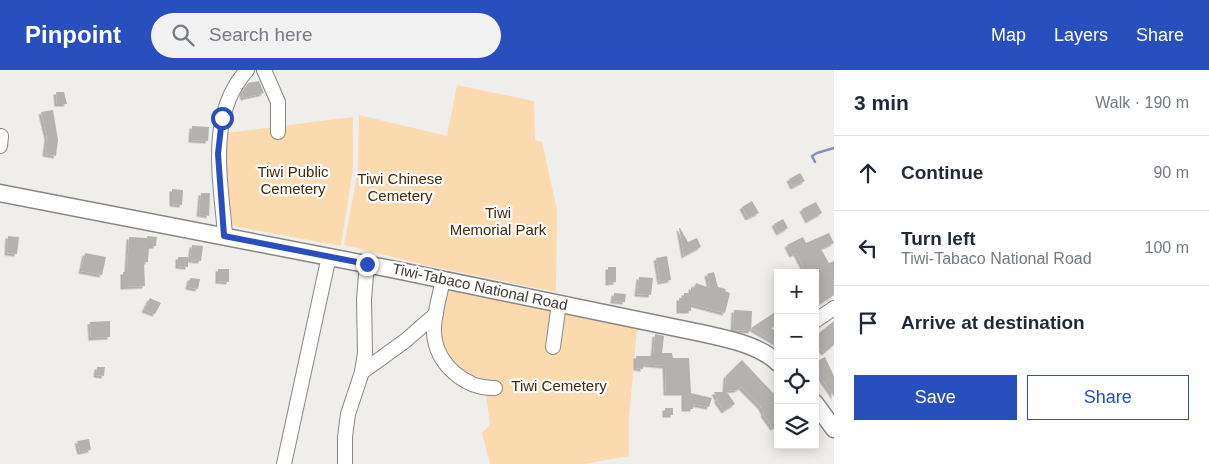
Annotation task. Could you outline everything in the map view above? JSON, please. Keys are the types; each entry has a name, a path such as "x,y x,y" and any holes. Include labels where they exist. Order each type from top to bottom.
{"main road":[{"name":"Tiwi-Tabaco National Road","path":"0,193 329,256 559,303 723,338 774,357"},
{"path":"816,404 834,430"}],"street":[{"path":"224,236 218,154 219,135 227,102 233,88 247,70"},
{"path":"264,70 278,102 278,132"},
{"path":"0,146 1,136"},
{"path":"284,464 329,256"},
{"path":"345,464 345,437 348,414 362,372 366,337 364,299 367,264"},
{"path":"443,280 434,334 436,344 448,369 465,380 486,388 495,388"},
{"path":"553,347 559,303"},
{"path":"819,318 834,308"},
{"path":"362,372 405,341 436,314"}],"green space":[{"name":"Tiwi Memorial Park","path":"457,85 534,101 535,140 542,142 557,210 556,292 429,266 344,245 358,169 359,115 447,136"},
{"name":"Tiwi Public Cemetery","path":"353,117 353,168 341,246 227,225 226,133"},
{"name":"Tiwi Cemetery","path":"447,285 637,328 629,419 629,456 584,464 490,464 482,433 490,425 484,379 458,371 447,357 438,325"}],"building":[{"path":"259,81 264,93 243,98 242,92 248,83"},
{"path":"56,92 64,92 67,104 57,104"},
{"path":"53,110 58,140 56,156 45,154 47,137 41,112"},
{"path":"192,126 209,127 208,141 191,140"},
{"path":"800,173 805,181 793,187 789,179"},
{"path":"172,189 183,190 182,205 172,204"},
{"path":"201,193 210,193 209,216 199,214"},
{"path":"752,201 759,213 748,218 742,207"},
{"path":"816,202 822,213 808,221 802,209"},
{"path":"783,219 788,228 779,233 774,224"},
{"path":"679,228 688,242 697,238 701,247 684,256"},
{"path":"829,233 834,243 821,249 829,263 834,261 834,295 819,304 819,269 804,269 796,253 792,255 787,245 803,237 806,243"},
{"path":"8,236 19,237 17,254 7,253"},
{"path":"147,236 157,237 156,246 149,246 148,262 144,262 145,286 123,287 123,272 127,272 129,237 147,238"},
{"path":"192,245 203,246 201,261 190,260"},
{"path":"85,253 106,257 102,275 81,271"},
{"path":"667,256 671,280 660,282 656,258"},
{"path":"178,257 188,257 188,267 178,266"},
{"path":"608,267 616,267 616,282 608,283"},
{"path":"218,269 229,269 229,282 218,281"},
{"path":"714,272 718,287 726,289 725,291 730,293 725,313 691,304 691,311 679,311 679,298 684,298 684,293 691,293 691,287 694,288 696,283 710,288 707,274"},
{"path":"639,277 653,278 651,295 637,294"},
{"path":"190,278 200,279 198,289 188,287"},
{"path":"614,293 626,294 625,302 613,301"},
{"path":"150,298 161,303 155,314 144,310"},
{"path":"734,310 752,311 751,331 733,330"},
{"path":"774,313 774,326 771,328 774,330 774,342 751,328"},
{"path":"110,321 110,337 91,338 90,322"},
{"path":"834,321 834,345 824,353 819,347 819,333"},
{"path":"655,334 664,336 662,353 672,353 673,358 689,358 691,393 712,398 709,407 693,404 693,409 684,409 684,393 666,393 665,366 643,364 643,369 636,368 636,356 653,356"},
{"path":"825,357 834,376 834,397 819,374 819,360"},
{"path":"742,360 774,392 774,428 763,414 760,406 741,387 737,390 725,391 726,376"},
{"path":"97,367 105,367 104,376 96,375"},
{"path":"714,392 727,392 735,404 724,411"},
{"path":"665,408 673,408 673,415 665,415"},
{"path":"89,439 91,450 80,452 77,441"}],"waterway":[{"path":"815,162 812,156 834,148"}],"route":[{"path":"222,118 218,154 224,236 367,264"}],"park label":[{"name":"Tiwi Chinese Cemetery","path":"400,188"}]}
